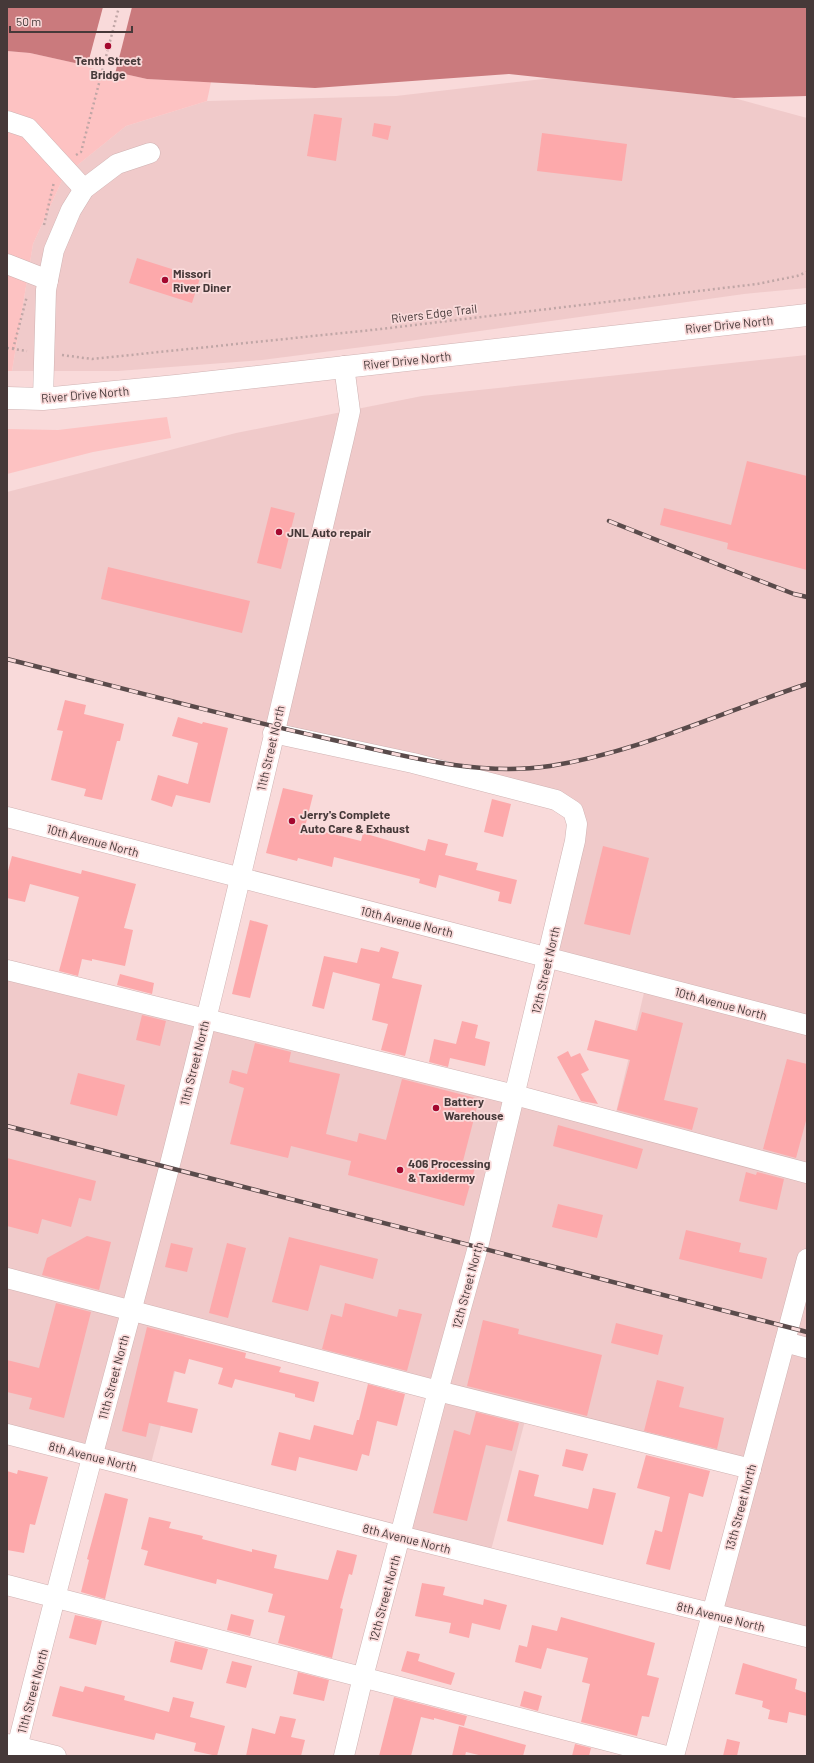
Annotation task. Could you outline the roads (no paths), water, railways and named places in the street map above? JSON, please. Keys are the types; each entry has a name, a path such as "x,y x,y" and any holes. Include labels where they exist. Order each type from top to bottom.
{"main road":[{"name":"River Drive North","path":"7,398 42,399 807,315"}],"street":[{"path":"7,121 28,128 84,189"},
{"path":"42,399 46,290 54,250 71,210 84,189 117,164 150,153"},
{"path":"7,264 48,280"},
{"name":"11th Street North","path":"13,1749 56,1598 169,1167 240,878 350,411 344,366"},
{"name":"12th Street North","path":"273,733 413,763 556,800 573,811 576,824 575,841 548,958 478,1247 438,1391 363,1676 344,1756"},
{"name":"10th Avenue North","path":"7,817 807,1025"},
{"path":"7,970 515,1095 807,1173"},
{"name":"13th Street North","path":"674,1756 807,1259"},
{"path":"7,1278 438,1391 751,1469"},
{"path":"785,1342 807,1348"},
{"name":"8th Avenue North","path":"7,1434 400,1536 807,1637"},
{"path":"7,1585 363,1676 666,1756"},
{"path":"13,1749 56,1756"}],"railway":[{"path":"609,521 794,594 807,597"},
{"path":"7,659 248,720 384,752 439,763 494,769 522,769 583,760 648,741 807,684"},
{"path":"7,1126 807,1332"}],"place":[{"name":"Tenth Street Bridge","path":"108,46"},
{"name":"Missori River Diner","path":"165,280"},
{"name":"JNL Auto repair","path":"279,532"},
{"name":"Jerry's Complete Auto Care & Exhaust","path":"292,821"},
{"name":"Battery Warehouse","path":"436,1108"},
{"name":"406 Processing & Taxidermy","path":"400,1170"}]}
